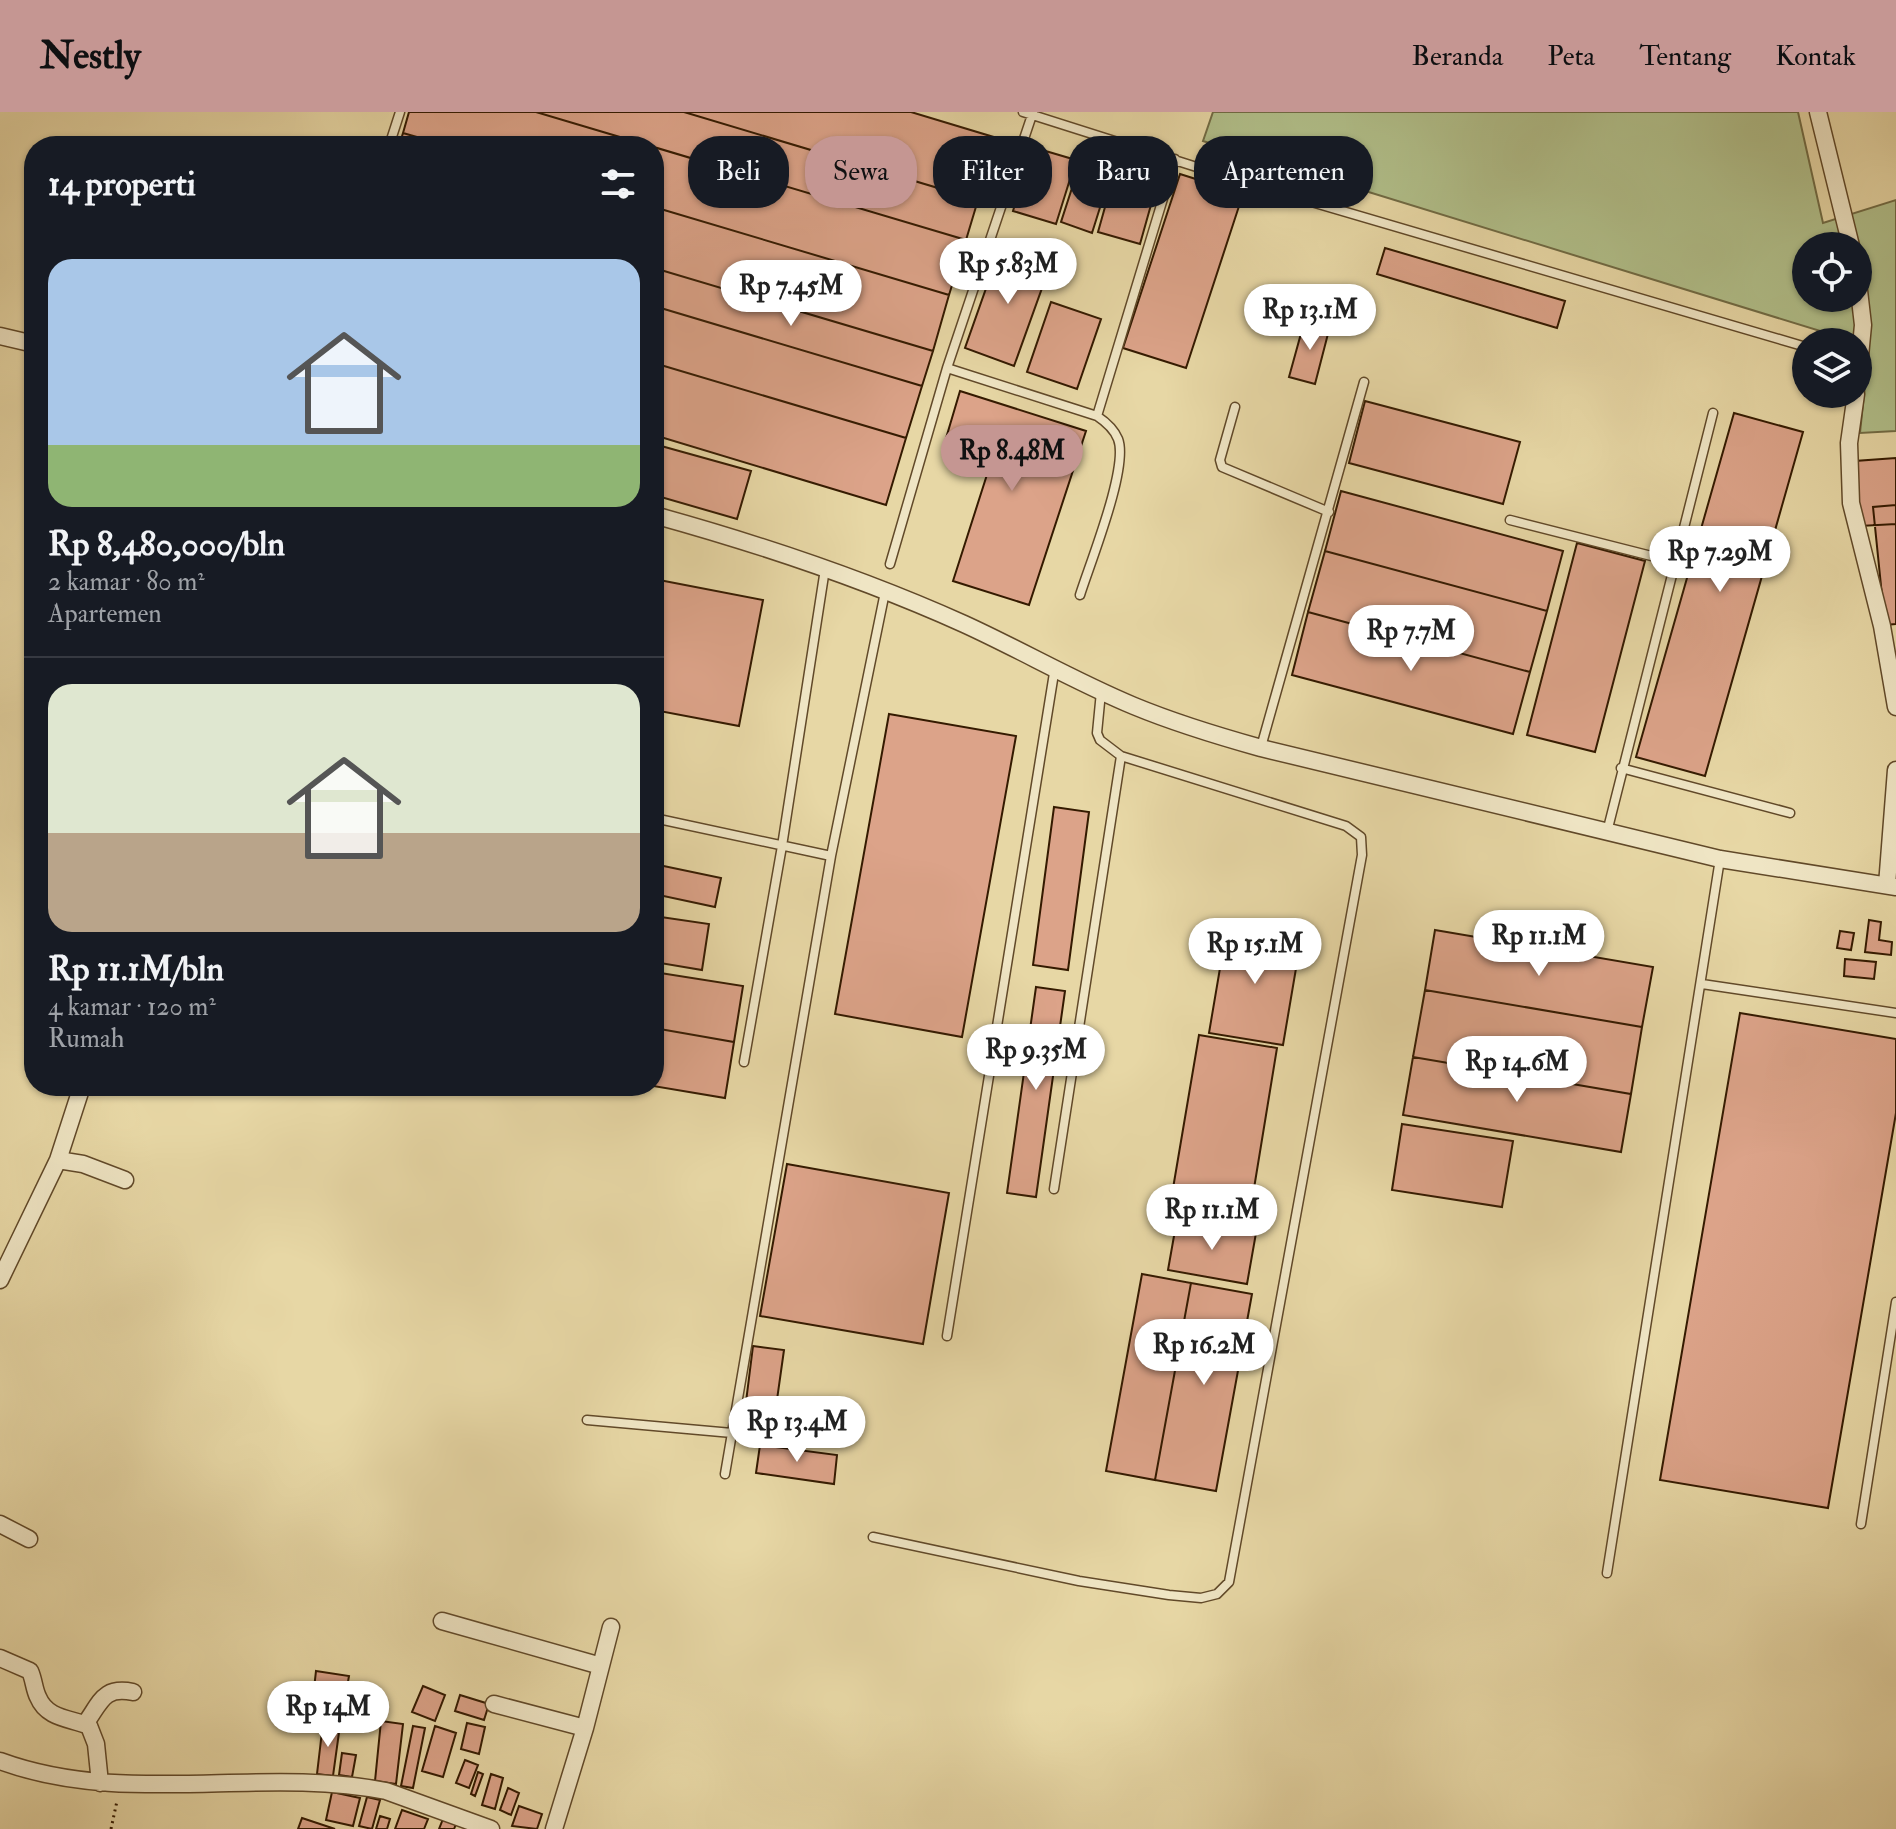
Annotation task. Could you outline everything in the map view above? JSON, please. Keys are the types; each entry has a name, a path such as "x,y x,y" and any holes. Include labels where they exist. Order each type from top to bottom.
{"street":[{"path":"1818,112 1848,232"},
{"path":"0,336 24,342"},
{"path":"1854,408 1849,443 1851,503 1882,626 1896,707"},
{"path":"664,518 885,591 1055,667 1101,691 1199,730 1261,748 1720,859 1891,886 1896,770"},
{"path":"0,1280 58,1160 79,1096"},
{"path":"58,1160 83,1164 125,1180"},
{"path":"0,1524 29,1539"},
{"path":"442,1621 601,1666"},
{"path":"554,1829 585,1728 611,1627"},
{"path":"0,1658 30,1671 37,1696 47,1709 60,1719 85,1724 92,1730 100,1783"},
{"path":"85,1724 107,1693 119,1689 133,1692"},
{"path":"494,1704 585,1728"},
{"path":"0,1761 49,1777 120,1785 281,1784 368,1788 386,1791 491,1829"}],"lane":[{"path":"392,136 400,112"},
{"path":"890,564 947,368 1029,113 1102,136"},
{"path":"1178,160 1792,343"},
{"path":"1097,416 1160,208"},
{"path":"947,368 1097,416 1109,425 1118,439 1119,473 1080,595"},
{"path":"1261,748 1364,382"},
{"path":"1235,407 1220,460 1222,467 1329,512"},
{"path":"1607,833 1713,413"},
{"path":"1510,520 1675,562"},
{"path":"744,1062 782,846 825,569"},
{"path":"725,1474 831,856 885,591"},
{"path":"947,1336 1055,667"},
{"path":"873,1537 1079,1581 1169,1595 1201,1598 1217,1594 1229,1582 1362,855 1361,837 1346,826 1121,756 1100,740 1097,733 1101,691"},
{"path":"1054,1189 1121,756"},
{"path":"1621,768 1790,813"},
{"path":"664,820 831,856"},
{"path":"1607,1573 1720,859"},
{"path":"1702,984 1896,1013"},
{"path":"1861,1524 1896,1302"},
{"path":"587,1420 732,1433"}],"path":[{"path":"111,1829 120,1785"}],"green space":[{"path":"1213,112 1798,112 1823,223 1896,200 1896,431 1860,433 1863,408 1872,408 1872,328 1811,328 1373,193 1373,136 1205,136"}],"building":[{"path":"409,112 536,112 616,136 413,136 403,133"},
{"path":"536,112 684,112 764,136 688,136 688,157 664,150 664,136 617,136"},
{"path":"684,112 911,112 990,136 933,136 933,187 917,182 917,136 805,136 805,148 789,143 789,136 764,136"},
{"path":"789,143 805,148 805,192 789,187"},
{"path":"664,150 688,157 688,208 789,208 789,187 805,192 805,208 859,208 966,240 949,295 664,210"},
{"path":"1052,153 1068,158 1068,186 1056,224 1013,211 1014,208 1052,208"},
{"path":"1180,174 1194,178 1194,208 1238,208 1186,368 1123,348 1169,208 1178,208"},
{"path":"917,182 933,187 933,208 976,208 966,240 858,208 917,208"},
{"path":"1068,200 1068,208 1100,208 1092,233 1061,222"},
{"path":"1105,208 1150,208 1140,244 1098,232"},
{"path":"664,210 949,295 933,351 664,271"},
{"path":"1001,246 1051,263 1014,366 965,348"},
{"path":"1385,248 1565,301 1557,328 1377,274"},
{"path":"664,271 933,351 922,386 664,309"},
{"path":"1051,302 1101,319 1077,389 1027,372"},
{"path":"664,309 922,386 906,438 664,366"},
{"path":"1305,319 1330,326 1315,384 1289,377"},
{"path":"664,366 906,438 886,505 664,438"},
{"path":"960,391 1086,431 1029,605 953,581 992,459 944,445"},
{"path":"1365,401 1520,442 1503,504 1349,463"},
{"path":"1734,413 1803,432 1705,776 1636,757"},
{"path":"664,447 751,471 737,519 664,498"},
{"path":"1896,458 1896,524 1860,526 1855,461"},
{"path":"1341,491 1563,551 1547,611 1325,551"},
{"path":"1896,505 1896,624 1885,625 1873,507"},
{"path":"1577,543 1645,561 1595,752 1527,735"},
{"path":"1325,551 1547,611 1530,672 1308,612"},
{"path":"664,581 763,600 739,726 664,712"},
{"path":"1308,612 1530,672 1513,734 1292,675"},
{"path":"889,714 1016,736 962,1037 835,1014"},
{"path":"1054,807 1089,812 1068,970 1033,965"},
{"path":"664,866 721,878 715,907 664,896"},
{"path":"664,917 709,924 702,970 664,964"},
{"path":"1869,920 1881,922 1879,940 1892,942 1891,955 1865,952"},
{"path":"1227,927 1301,939 1283,1045 1209,1033"},
{"path":"1435,930 1653,967 1642,1027 1425,990"},
{"path":"1840,931 1854,933 1851,950 1837,948"},
{"path":"1845,959 1876,962 1874,979 1844,976"},
{"path":"664,974 743,986 734,1042 664,1030"},
{"path":"1036,987 1065,991 1036,1197 1007,1193"},
{"path":"1425,990 1642,1027 1631,1094 1413,1057"},
{"path":"1740,1013 1896,1039 1896,1113 1828,1508 1660,1480"},
{"path":"664,1030 734,1042 725,1098 664,1088"},
{"path":"1199,1035 1277,1048 1248,1225 1169,1212"},
{"path":"1413,1057 1631,1094 1621,1152 1403,1115"},
{"path":"1402,1124 1513,1141 1502,1207 1392,1190"},
{"path":"787,1164 949,1193 923,1344 760,1316"},
{"path":"1177,1219 1256,1233 1247,1284 1168,1270"},
{"path":"1142,1274 1191,1283 1155,1480 1106,1471"},
{"path":"1191,1283 1252,1294 1216,1491 1155,1480"},
{"path":"753,1346 784,1350 775,1414 745,1410"},
{"path":"760,1445 837,1455 834,1484 756,1473"},
{"path":"316,1671 349,1676 346,1693 314,1689"},
{"path":"423,1686 445,1695 435,1721 412,1712"},
{"path":"460,1695 489,1704 484,1720 455,1711"},
{"path":"328,1697 350,1701 347,1717 325,1713"},
{"path":"381,1721 403,1724 396,1784 375,1781"},
{"path":"323,1723 340,1725 333,1776 317,1774"},
{"path":"467,1723 485,1727 479,1754 461,1749"},
{"path":"413,1726 425,1728 413,1788 401,1786"},
{"path":"435,1726 456,1733 443,1777 422,1771"},
{"path":"342,1753 356,1755 352,1777 339,1775"},
{"path":"465,1760 478,1765 469,1788 456,1783"},
{"path":"478,1772 483,1774 475,1796 471,1794"},
{"path":"491,1774 503,1778 495,1809 482,1805"},
{"path":"508,1788 519,1793 511,1815 500,1810"},
{"path":"332,1792 360,1798 353,1826 326,1820"},
{"path":"367,1797 380,1800 372,1829 359,1826"},
{"path":"519,1806 542,1814 537,1829 512,1826"},
{"path":"402,1810 428,1819 424,1829 395,1829"},
{"path":"380,1816 390,1819 387,1829 376,1829"},
{"path":"302,1818 335,1829 298,1829"},
{"path":"443,1819 456,1824 454,1829 439,1829"}]}
